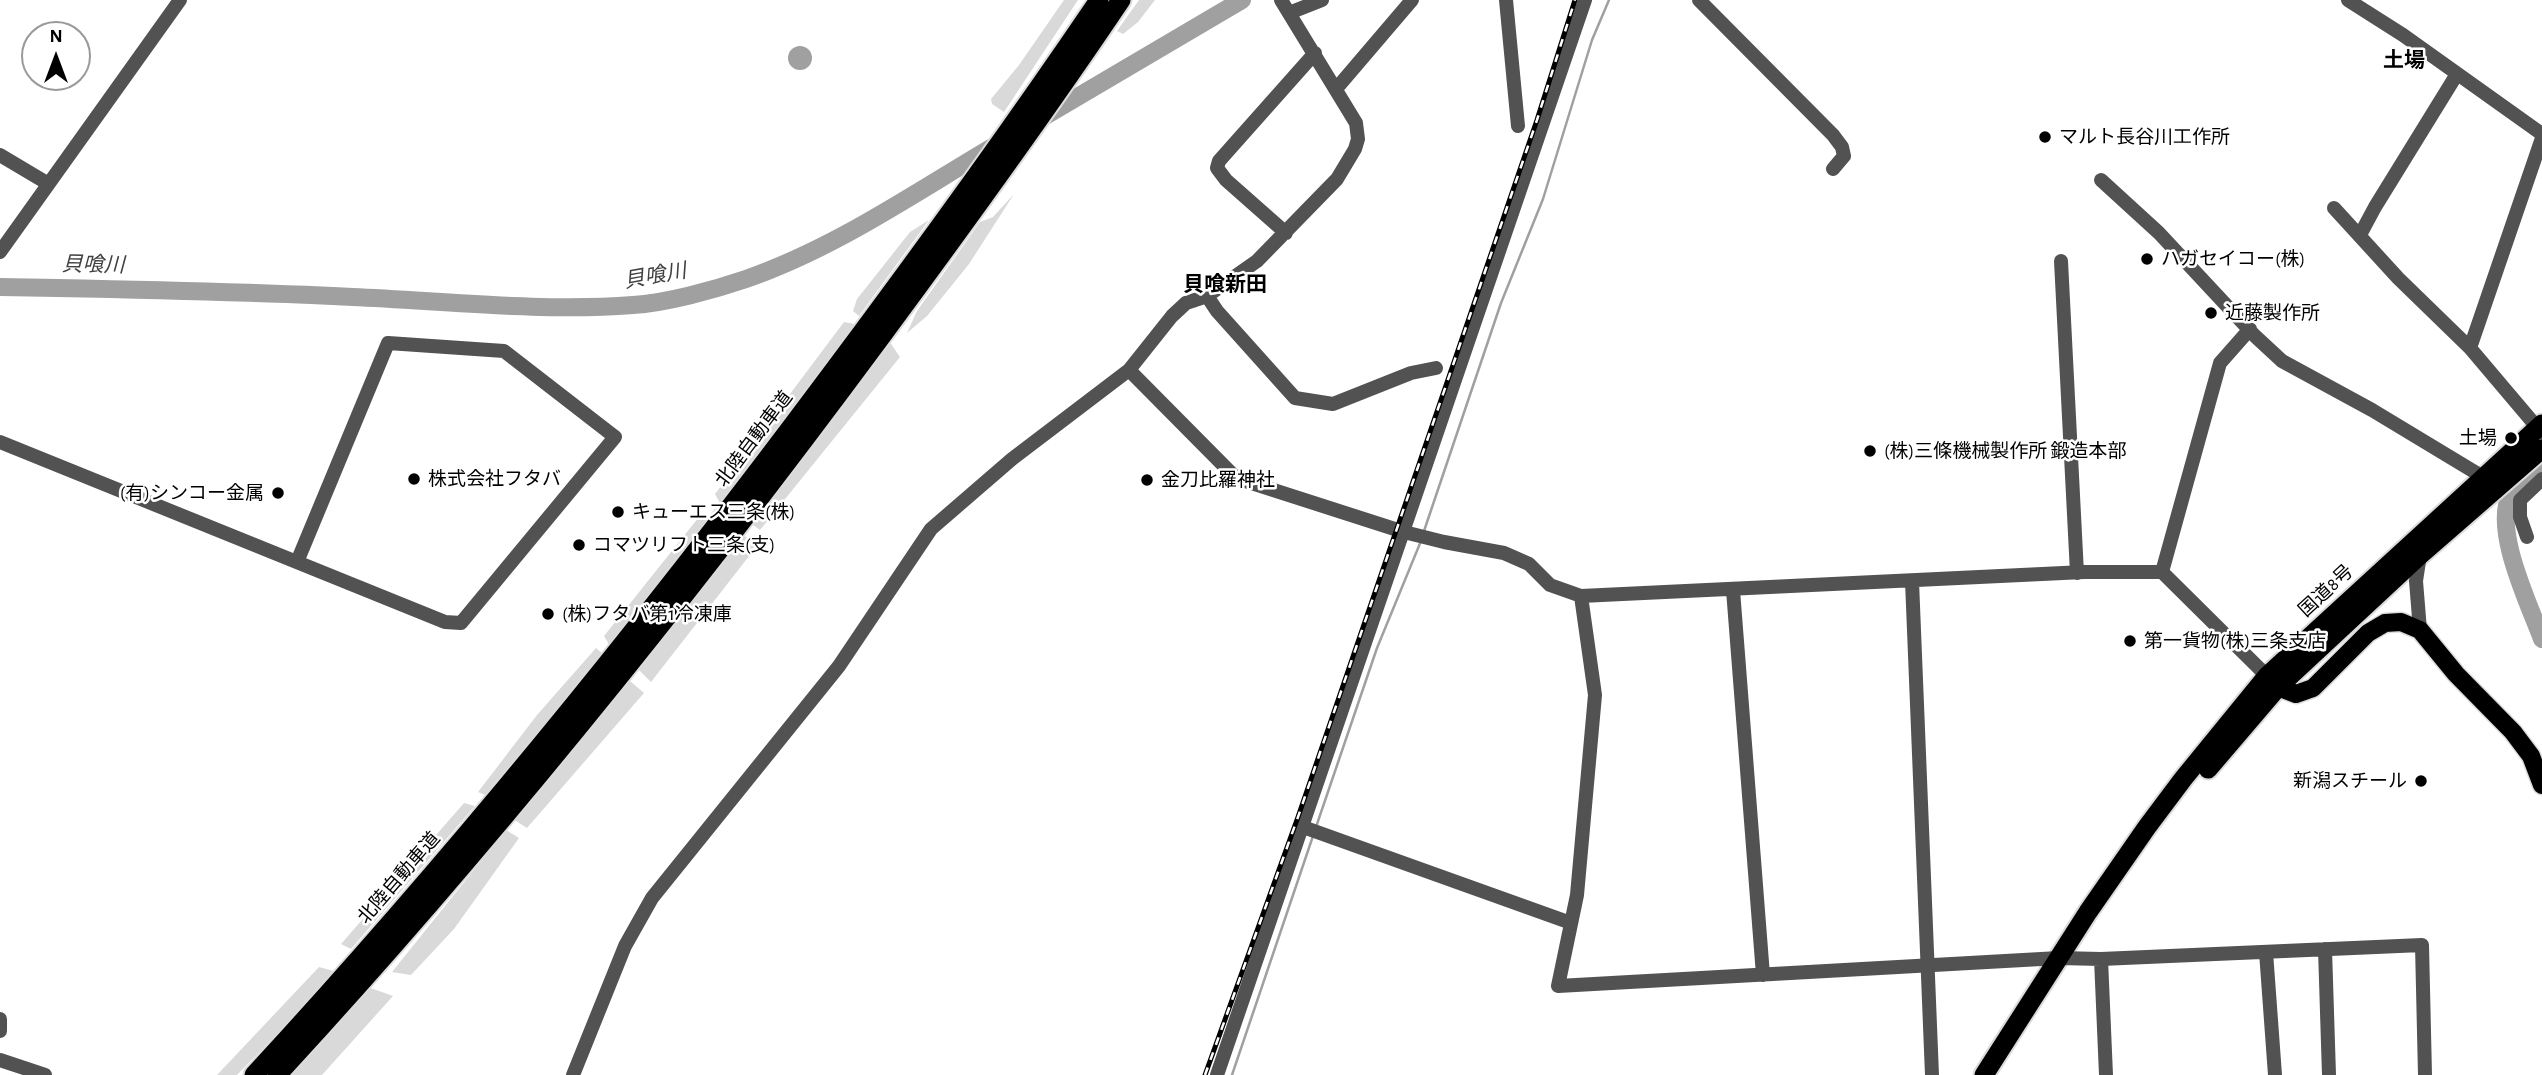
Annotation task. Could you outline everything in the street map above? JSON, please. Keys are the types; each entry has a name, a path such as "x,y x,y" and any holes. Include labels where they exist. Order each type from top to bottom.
{"highway":[{"name":"北陸自動車道","path":"254,1075 451,853 620,649 757,474 932,237 1099,0"},
{"name":"北陸自動車道","path":"277,1075 466,862 630,663 807,436 971,215 1121,0"},
{"name":"国道8号","path":"1984,1075 2088,912 2176,788 2273,682 2483,477 2541,428"},
{"name":"国道8号","path":"2273,682 2542,449"}],"main road":[{"path":"2273,682 2296,694 2313,688 2368,633 2385,623 2401,622 2420,630 2456,674 2513,732 2530,756 2542,785"}],"street":[{"path":"0,252 180,0"},
{"path":"573,1075 625,946 652,898 839,666 931,529 1012,458 1129,370 1172,316 1186,303 1207,296 1257,261 1337,179 1355,149 1358,139 1356,123 1286,7 1322,0"},
{"path":"1336,89 1412,0"},
{"path":"1506,0 1517,125"},
{"path":"1217,1075 1307,827 1585,0"},
{"path":"1699,0 1838,141 1844,156 1833,169"},
{"path":"2348,0 2403,35 2542,136 2470,348"},
{"path":"1286,233 1226,180 1217,168 1219,161 1315,53"},
{"path":"2360,235 2457,74"},
{"path":"0,155 47,183"},
{"path":"2101,180 2159,233 2250,330 2283,361 2372,410 2483,477"},
{"path":"2334,208 2398,278 2470,348 2541,428"},
{"path":"2061,261 2077,573"},
{"path":"1207,296 1217,312 1296,398 1333,404 1411,373 1436,368"},
{"path":"2162,572 2220,363 2250,330"},
{"path":"0,442 445,622 461,623 615,437 504,351 388,343 297,562"},
{"path":"1129,370 1236,478 1404,532 1504,553 1529,564 1550,584 1581,596 2077,573 2162,572 2273,682"},
{"path":"2527,537 2520,517 2520,500 2542,479"},
{"path":"2420,555 2416,581 2420,630"},
{"path":"1912,581 1932,1075"},
{"path":"1733,590 1762,975"},
{"path":"1581,596 1595,695 1577,895 1558,986 2059,958 2101,959 2422,945 2425,1075"},
{"path":"1307,827 1571,923"},
{"path":"2325,949 2329,1075"},
{"path":"2266,952 2275,1075"},
{"path":"2101,959 2106,1075"},
{"path":"0,1019 0,1031"},
{"path":"0,1060 45,1075"}],"shaded area":[{"path":"1064,0 1078,0 1004,112 992,104 991,99 1019,65"},
{"path":"1139,0 1155,0 1138,22 1123,34 1117,31"},
{"path":"800,46 808,50 812,58 808,66 800,70 792,66 788,58 792,50"},
{"path":"1014,194 969,264 927,316 907,333 917,311 980,222 993,217"},
{"path":"929,220 859,316 853,311 857,299 910,232"},
{"path":"844,322 855,324 720,503 715,494"},
{"path":"889,341 900,357 760,530 752,524"},
{"path":"699,517 708,522 610,646 604,636"},
{"path":"741,535 760,542 651,682 637,668"},
{"path":"596,648 603,654 485,795 478,792 537,715"},
{"path":"630,681 644,693 527,828 513,819"},
{"path":"464,803 475,806 351,949 341,944"},
{"path":"506,830 519,838 454,929 411,975 392,972"},
{"path":"319,967 337,972 237,1075 217,1075"},
{"path":"365,986 393,996 322,1075 285,1075"}],"waterway":[{"name":"貝喰川","path":"1040,119 1242,0"},
{"path":"1424,531 1501,303 1543,199 1592,40 1609,0"},
{"name":"貝喰川","path":"0,287 265,293 529,307 599,307 660,302 733,283 813,251 845,235 1001,142"},
{"path":"2542,464 2511,494 2506,509 2506,526 2514,566 2542,639"},
{"path":"1316,827 1377,648 1421,541"},
{"path":"1232,1075 1313,836"}],"railway":[{"path":"1205,1075 1298,817 1537,120 1575,0"}],"place":[{"name":"マルト長谷川工作所","path":"2045,137"},
{"name":"ハガセイコー(株)","path":"2147,259"},
{"name":"近藤製作所","path":"2211,313"},
{"name":"土場","path":"2511,438"},
{"name":"(株)三條機械製作所 鍛造本部","path":"1870,451"},
{"name":"株式会社フタバ","path":"414,479"},
{"name":"金刀比羅神社","path":"1147,480"},
{"name":"(有)シンコー金属","path":"278,493"},
{"name":"キューエス三条(株)","path":"618,512"},
{"name":"コマツリフト三条(支)","path":"579,545"},
{"name":"(株)フタバ第1冷凍庫","path":"548,614"},
{"name":"第一貨物(株)三条支店","path":"2130,641"},
{"name":"新潟スチール","path":"2421,781"}],"district":[{"name":"土場","path":"2404,61"},
{"name":"貝喰新田","path":"1225,285"}]}
